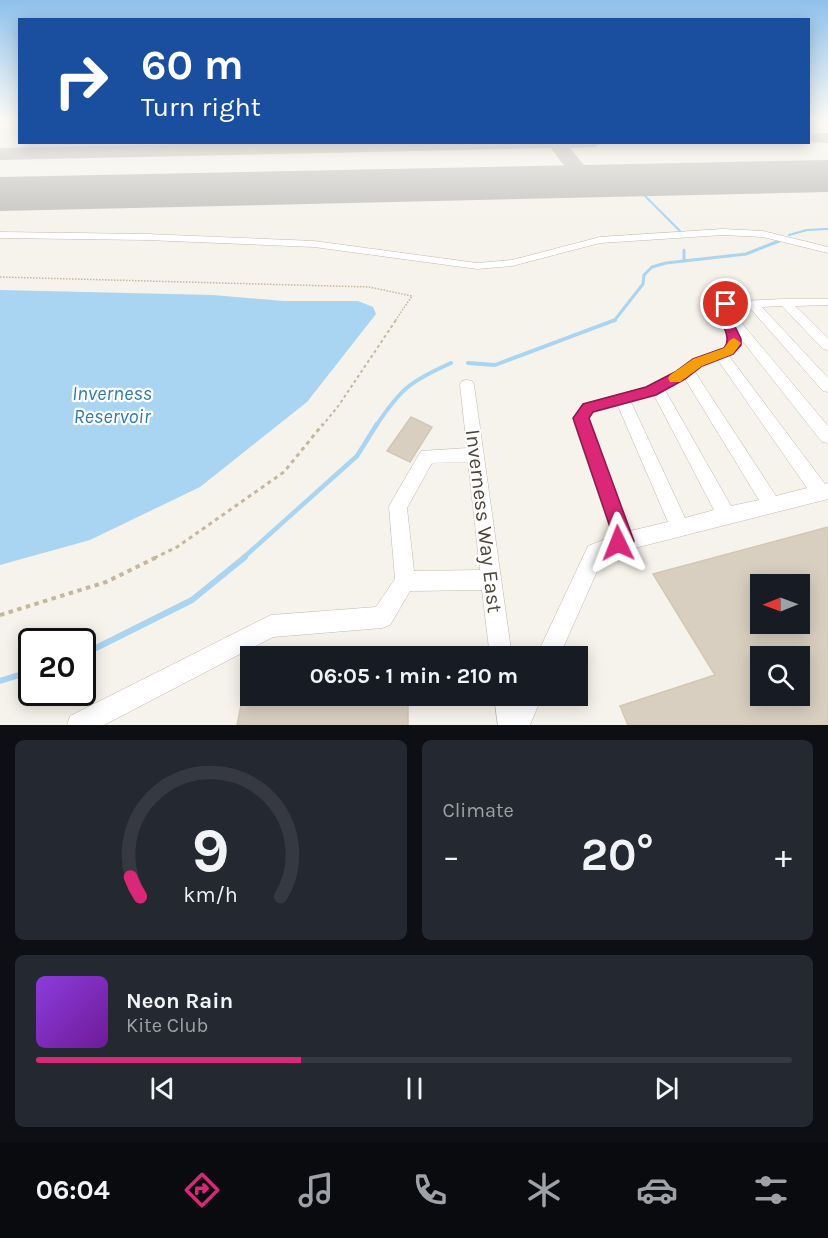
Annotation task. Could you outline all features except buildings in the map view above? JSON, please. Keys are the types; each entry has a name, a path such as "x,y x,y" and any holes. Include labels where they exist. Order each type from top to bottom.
{"street":[{"path":"0,235 147,237 314,244 477,266 512,263 600,240 723,232 763,234 828,250"},
{"path":"784,302 828,346"},
{"path":"721,306 735,303 784,302 826,304"},
{"path":"752,303 828,387"},
{"path":"624,541 581,418 588,408 657,388 697,363 729,351 735,339 721,306"},
{"path":"721,306 828,437"},
{"path":"552,646 595,552 624,541 824,492 720,354"},
{"path":"687,370 772,505"},
{"name":"Inverness Way East","path":"467,385 500,646"},
{"path":"657,388 727,516"},
{"path":"622,399 680,527"},
{"path":"80,725 271,626 382,617 405,581 398,507 427,456 476,455"},
{"path":"405,581 491,580"},
{"path":"507,706 510,725"},
{"path":"518,725 526,706"}],"path":[{"path":"0,277 369,287 412,296 339,405 284,472 177,547 106,582 0,615"}],"water":[{"name":"Inverness Reservoir","path":"0,290 213,295 284,301 358,301 373,307 376,314 307,402 200,487 90,540 0,565"}],"waterway":[{"path":"645,196 680,231"},
{"path":"789,235 807,230 828,229"},
{"path":"684,261 746,254 779,241"},
{"path":"684,250 684,261"},
{"path":"615,320 643,284 644,275 652,267 684,261"},
{"path":"468,363 495,365 615,320"},
{"path":"376,426 408,387 451,363"},
{"path":"243,558 357,456 377,424"},
{"path":"96,648 192,600 245,557"},
{"path":"0,681 18,675"}],"taxiway":[{"path":"0,154 8,154"},
{"path":"565,154 581,174 606,181"}],"runway":[{"path":"0,194 828,176"}],"slow traffic":[{"path":"675,378 697,363 729,351 734,343"}],"route":[{"path":"618,543 624,541 581,418 588,408 651,391 680,376 697,363 729,351 735,339 721,310 721,306 726,304"}]}
